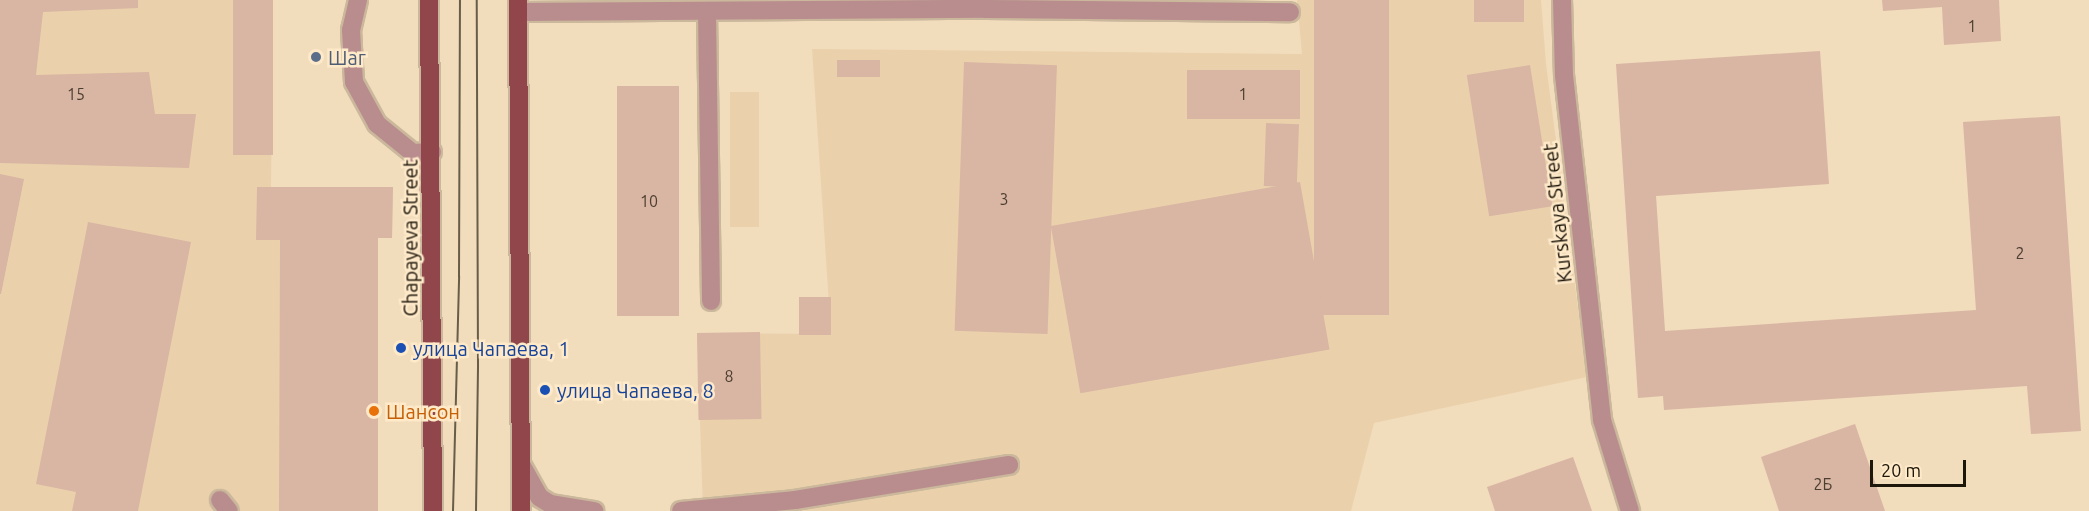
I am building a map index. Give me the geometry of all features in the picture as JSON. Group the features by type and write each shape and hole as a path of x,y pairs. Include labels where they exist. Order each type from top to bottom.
{"main road":[{"name":"Chapayeva Street","path":"429,0 432,152 433,511"},
{"path":"518,6 521,511"}],"street":[{"path":"358,0 351,30 354,82 377,124 413,153 432,152"},
{"name":"Kurskaya Street","path":"1562,0 1564,75 1602,420 1630,511"},
{"path":"518,6 707,12 985,4 1290,12"},
{"path":"707,12 711,302"},
{"path":"521,464 539,497 550,504 594,511"},
{"path":"681,511 795,500 1009,465"}],"shaded area":[{"path":"0,0 273,0 271,187 393,187 392,238 378,238 378,511 0,511"},
{"path":"1297,0 1541,0 1546,64 1587,377 1374,423 1351,511 703,511 697,333 831,334 812,49 1302,54"},
{"path":"730,92 759,92 759,227 730,227"}],"building":[{"path":"0,0 138,0 138,8 43,12 36,75 149,72 155,114 196,114 189,168 0,163"},
{"path":"233,0 273,0 273,155 233,155"},
{"path":"1314,0 1389,0 1389,315 1314,315"},
{"path":"1474,0 1524,0 1524,22 1474,22"},
{"path":"1882,0 1999,0 2001,41 1944,45 1942,7 1883,11"},
{"path":"1820,51 1829,184 1656,196 1665,331 1976,310 1963,122 2060,116 2081,431 2031,434 2027,386 1664,410 1663,396 1638,398 1616,64"},
{"path":"837,60 880,60 880,77 837,77"},
{"path":"964,62 1057,65 1048,334 955,331"},
{"path":"1530,65 1552,206 1489,216 1467,75"},
{"path":"1187,70 1300,70 1300,119 1187,119"},
{"path":"617,86 679,86 679,316 617,316"},
{"path":"1266,123 1299,124 1297,187 1264,186"},
{"path":"0,174 24,179 1,294 0,294"},
{"path":"1300,182 1330,349 1080,393 1051,226"},
{"path":"257,187 393,187 392,238 378,238 378,511 279,511 280,240 256,240"},
{"path":"88,222 191,242 138,511 72,511 76,492 36,484"},
{"path":"799,297 831,297 831,335 799,335"},
{"path":"760,332 762,419 699,420 697,333"},
{"path":"1855,424 1885,511 1779,511 1761,457"},
{"path":"1573,457 1592,511 1495,511 1487,487"}],"tram line":[{"path":"453,511 459,277 460,0"},
{"path":"476,511 477,0"}],"place":[{"name":"Шаг","path":"316,57"},
{"name":"улица Чапаева, 1","path":"401,348"},
{"name":"улица Чапаева, 8","path":"545,390"},
{"name":"Шансон","path":"374,411"}]}
